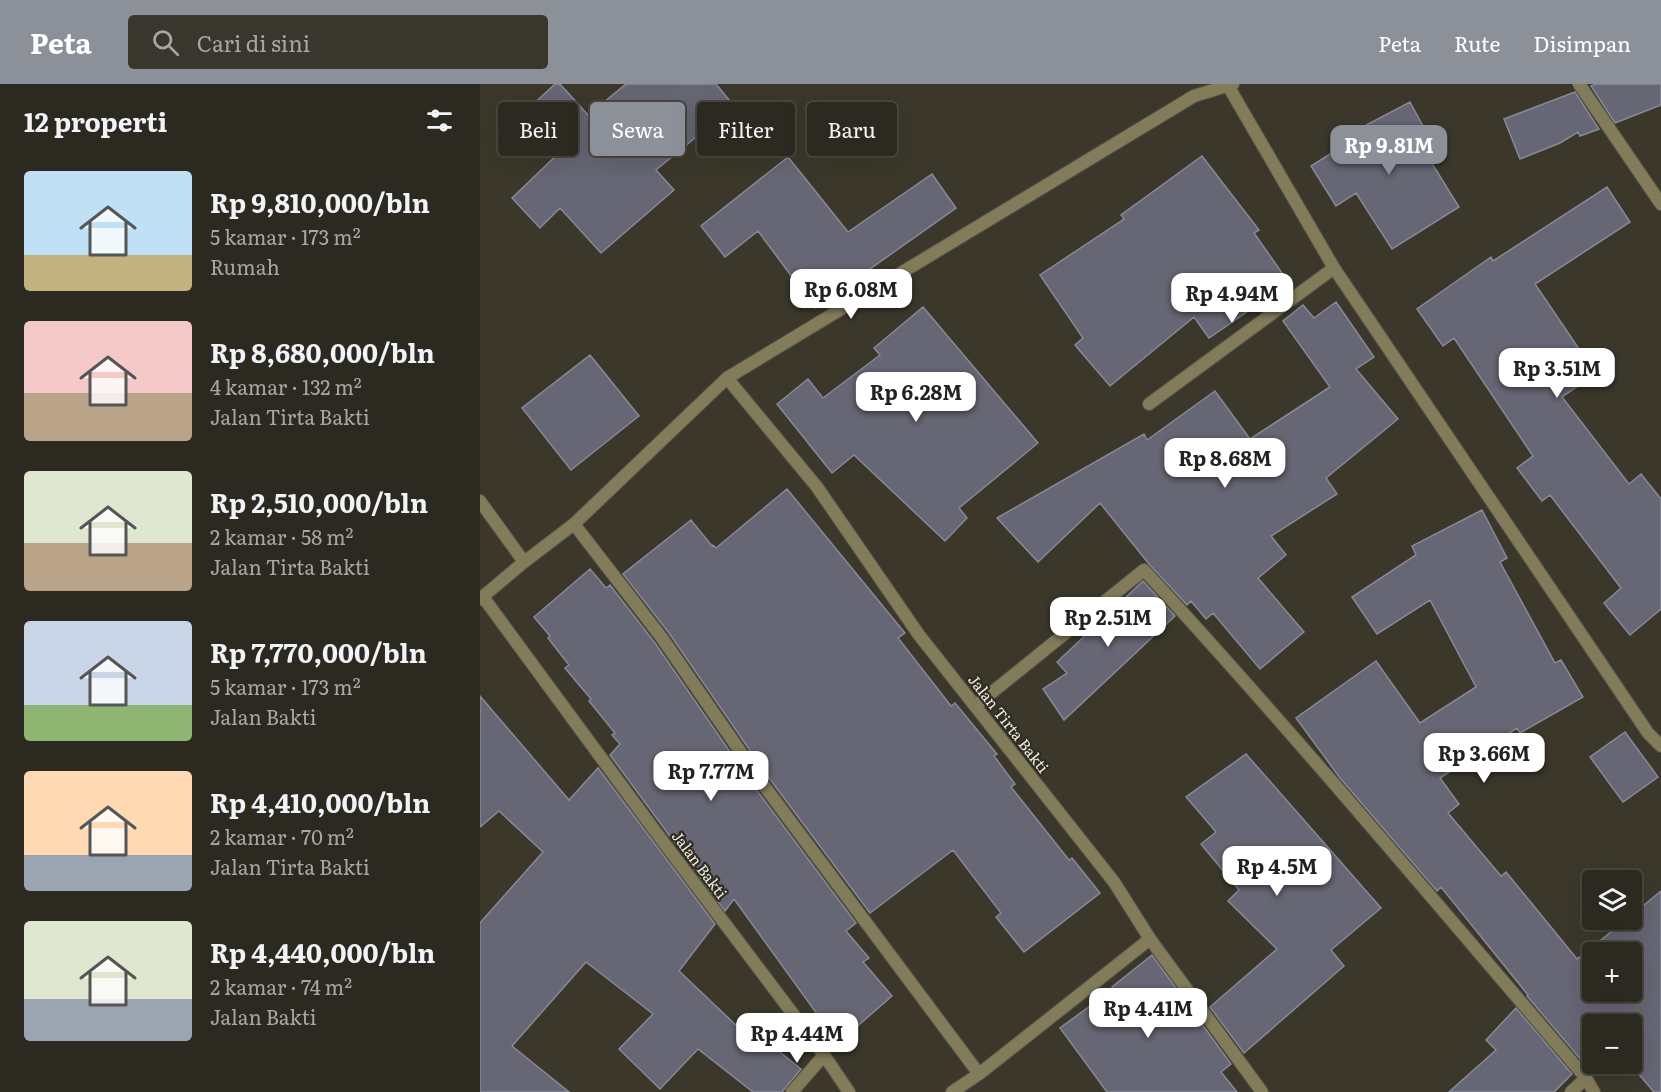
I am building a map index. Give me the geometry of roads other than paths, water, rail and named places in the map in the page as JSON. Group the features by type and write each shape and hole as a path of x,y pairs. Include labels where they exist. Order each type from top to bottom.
{"street":[{"path":"482,598 574,524 727,378 1194,96 1230,84 1334,268 1648,733 1661,746"},
{"path":"1579,84 1661,204"},
{"path":"1149,404 1334,268"},
{"name":"Jalan Tirta Bakti","path":"727,378 817,487 919,635 1114,882 1150,939 1262,1092"},
{"path":"480,501 524,562"},
{"path":"574,524 662,638 762,783 979,1074"},
{"path":"975,706 1144,570 1206,637 1586,1078 1594,1092"},
{"name":"Jalan Bakti","path":"482,598 824,1055 849,1092"},
{"path":"952,1092 979,1074 1150,939"},
{"path":"792,1092 824,1055"},
{"path":"1571,1092 1586,1078"}]}
